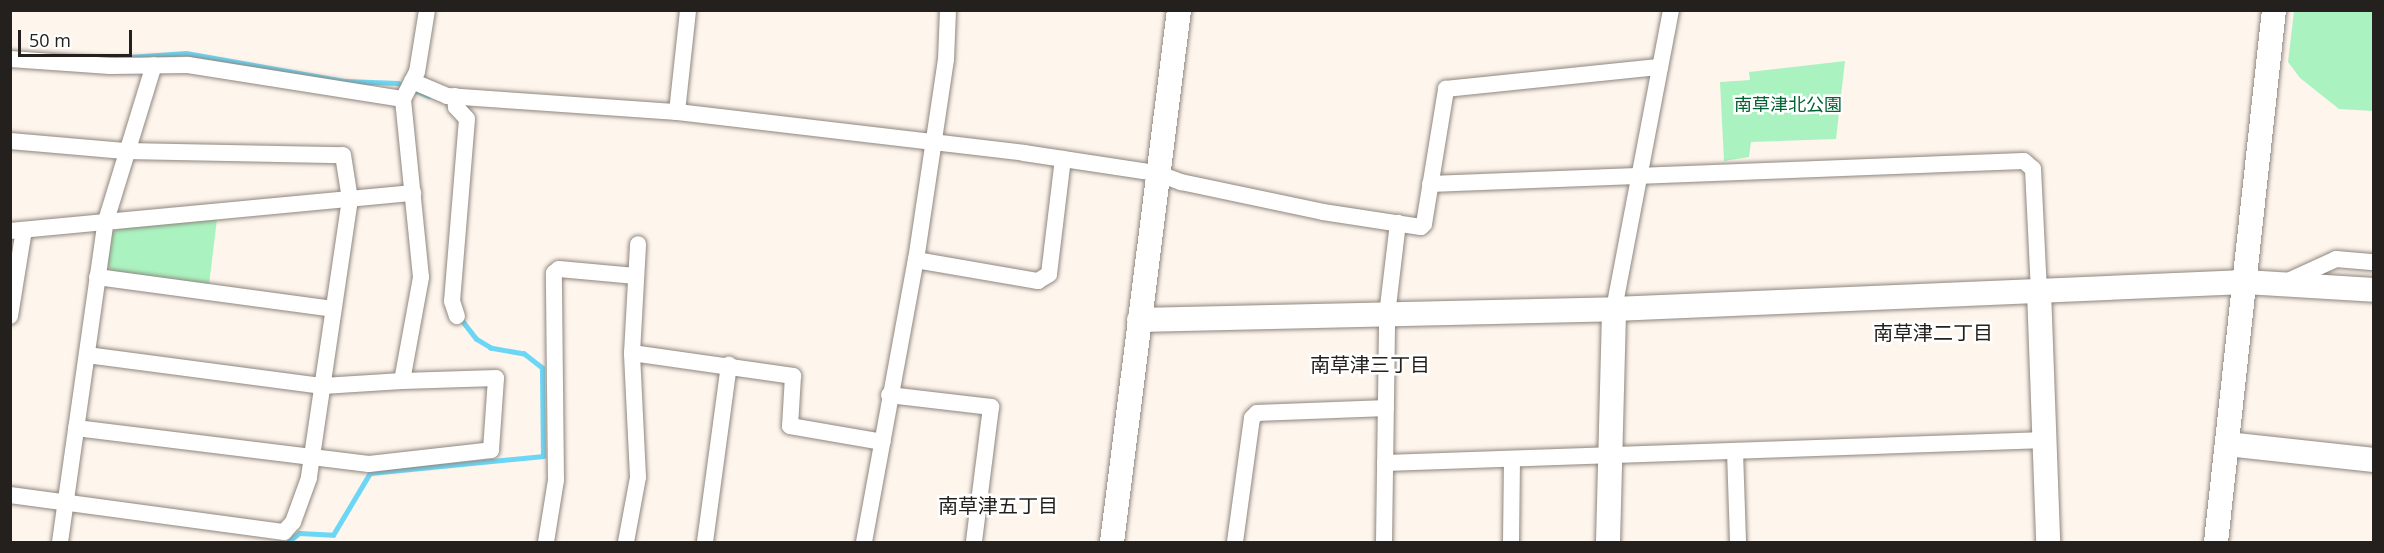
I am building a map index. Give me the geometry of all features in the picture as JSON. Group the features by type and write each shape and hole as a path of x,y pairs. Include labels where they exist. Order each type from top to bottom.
{"street":[{"path":"402,381 421,277 403,99 412,81 427,10"},
{"path":"677,112 688,10"},
{"path":"864,543 883,442 889,395 916,260 950,33 948,10"},
{"path":"1112,543 1179,10"},
{"path":"1608,543 1614,309 1671,10"},
{"path":"2216,543 2274,10"},
{"path":"10,59 110,66 188,65 403,99"},
{"path":"60,543 105,224 125,151 154,65"},
{"path":"412,81 423,89 455,96 677,112 1063,159 1157,173 1180,182 1323,212 1424,224 1446,89 1660,66"},
{"path":"455,96 456,107 467,119 452,301 457,316"},
{"path":"10,141 125,151 343,155 350,199 309,478 293,522 284,532 10,495"},
{"path":"916,260 1038,281 1049,274 1063,159"},
{"path":"1430,184 2024,161 2033,169 2046,440 2048,543"},
{"path":"10,316 17,231 413,193"},
{"path":"1384,543 1387,315 1398,222"},
{"path":"626,543 638,477 632,353 638,244"},
{"path":"2288,281 2336,259 2373,262"},
{"path":"546,543 556,480 554,273 559,269 636,276"},
{"path":"98,277 333,309"},
{"path":"1139,320 1614,309 2245,282 2288,281 2373,290"},
{"path":"632,353 729,365 793,376 790,426 883,442"},
{"path":"76,428 310,459 369,464 490,450 496,378 323,386 87,355"},
{"path":"705,543 729,365"},
{"path":"889,395 991,407 974,543"},
{"path":"1235,543 1252,418 1257,413 1386,408"},
{"path":"1386,463 1512,461 2046,440"},
{"path":"2227,444 2373,460"},
{"path":"1735,451 1738,543"},
{"path":"1511,543 1512,461"}],"green space":[{"path":"2294,11 2373,11 2373,111 2339,109 2300,78 2288,62"},
{"name":"南草津北公園","path":"1845,61 1836,139 1751,142 1749,157 1724,161 1720,82 1750,80 1749,72"},
{"path":"217,219 209,285 112,271 106,263 111,233 124,227"}],"waterway":[{"path":"115,58 186,53 344,81 398,83 428,96"},
{"path":"288,542 299,533 333,535 370,473 543,456 542,368 524,354 491,348 476,339 459,317"}],"district":[{"name":"南草津二丁目","path":"1933,332"},
{"name":"南草津三丁目","path":"1370,364"},
{"name":"南草津五丁目","path":"998,505"}]}
